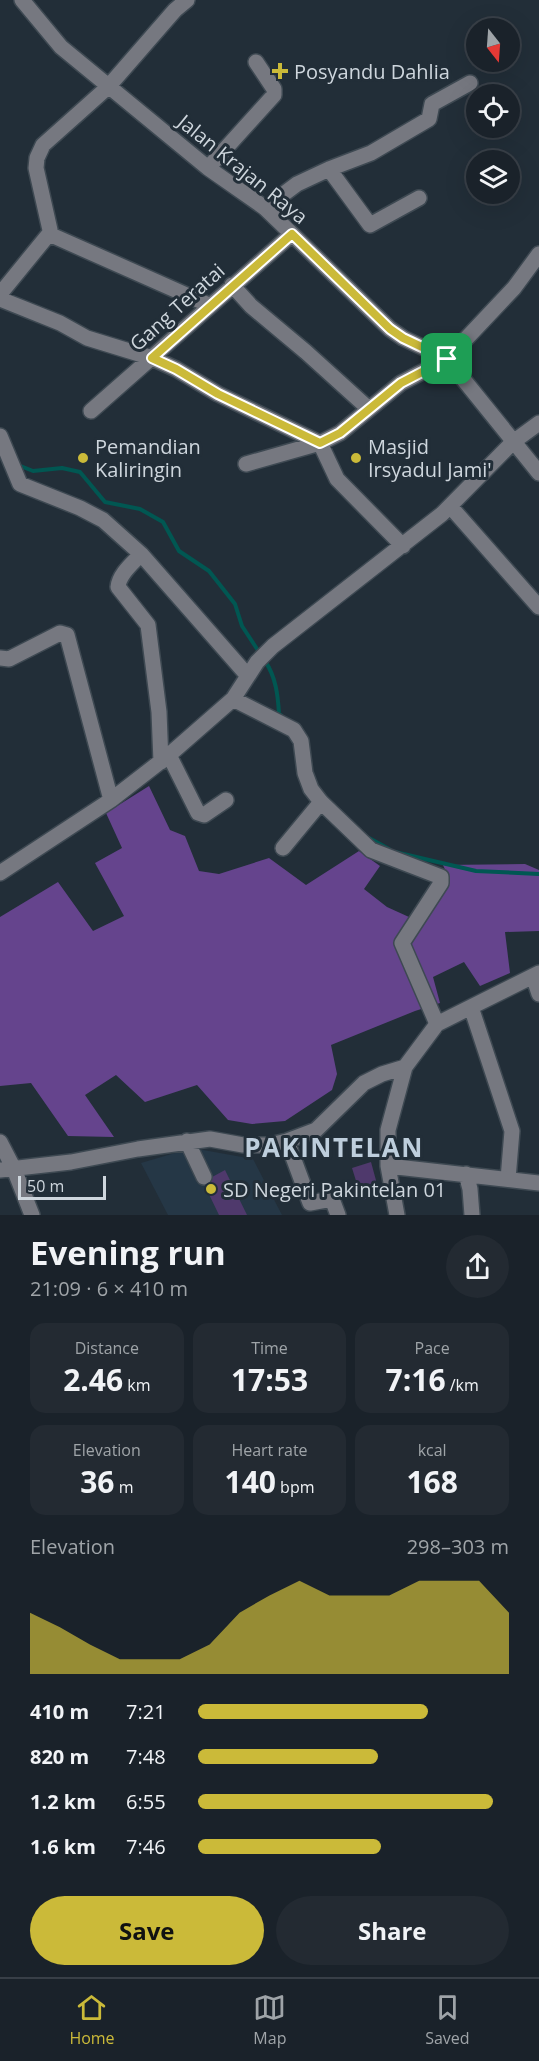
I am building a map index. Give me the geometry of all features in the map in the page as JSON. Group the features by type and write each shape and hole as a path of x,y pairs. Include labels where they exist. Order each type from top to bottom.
{"street":[{"name":"Jalan Krajan Raya","path":"22,0 61,47 208,168 265,208 390,329 403,338 447,359"},
{"path":"0,294 49,234 36,168 43,145 108,87 175,10 187,0"},
{"path":"208,168 274,95 274,90 256,62"},
{"path":"265,208 297,184 371,153 415,129 429,119 432,104 470,83"},
{"path":"329,169 370,225 419,198"},
{"path":"49,234 209,305"},
{"name":"Gang Teratai","path":"90,411 292,234"},
{"path":"246,464 320,443 340,433 401,383 447,359 514,288 539,254"},
{"path":"232,285 251,306 369,409"},
{"path":"0,299 60,323 87,338 152,358 176,369 218,394 320,443 337,479 403,546"},
{"path":"447,359 539,473"},
{"path":"0,873 111,800 165,759 233,699 257,662 273,646 403,546 450,506 513,442 539,423"},
{"path":"0,436 20,484 80,508 103,520 141,554 248,676"},
{"path":"450,506 539,607"},
{"path":"141,554 118,582 118,586 147,625 165,759 198,813 204,814 225,800"},
{"path":"0,658 9,659 60,633 67,635 111,800"},
{"path":"233,699 298,734 309,783 321,802 375,852 441,877 441,884 402,943 437,1024"},
{"path":"283,848 321,802"},
{"path":"397,1215 388,1166 388,1130 405,1067 437,1024 536,975 539,994"},
{"path":"471,1007 512,1131 508,1179"},
{"path":"7,1169 71,1162 187,1141 210,1139 243,1145 261,1145 287,1141 316,1130 364,1083 382,1074 405,1067"},
{"path":"187,1141 204,1177"},
{"path":"287,1141 310,1203 332,1199 338,1215"},
{"path":"0,1142 7,1169 32,1215"},
{"path":"388,1166 539,1184"},
{"path":"466,1174 472,1215"}],"shaded area":[{"path":"149,786 170,830 185,836 199,871 219,874 269,858 306,885 359,851 380,866 364,889 387,907 420,922 450,881 443,865 525,864 539,870 539,931 505,932 510,973 480,986 464,962 433,977 440,1003 331,1045 337,1074 332,1090 285,1121 252,1124 228,1120 197,1085 145,1102 116,1075 85,1095 114,1137 68,1136 31,1083 0,1086 0,917 58,882 93,931 124,916 95,863 122,848 106,813"},
{"name":"SD Negeri Pakintelan 01","path":"192,1148 253,1159 282,1215 168,1215 141,1163"},
{"path":"371,1162 380,1195 362,1200 352,1168"},
{"path":"225,1170 247,1215 219,1215 203,1182"}],"waterway":[{"path":"18,465 33,471 62,468 80,472 105,502 140,509 163,522 179,551 209,571 235,604 242,626 259,652"},
{"path":"265,661 274,680 281,715"},
{"path":"369,838 389,849"},
{"path":"395,852 476,871 539,874"}],"place":[{"name":"Posyandu Dahlia","path":"280,71"},
{"name":"Pemandian Kaliringin","path":"83,458"},
{"name":"Masjid Irsyadul Jami'","path":"356,458"},
{"name":"SD Negeri Pakintelan 01","path":"211,1189"}],"district":[{"name":"PAKINTELAN","path":"334,1147"}],"route":[{"path":"292,234 390,329 403,338 447,359 401,383 340,433 320,443 218,394 176,369 152,358 178,332 292,234"}]}
